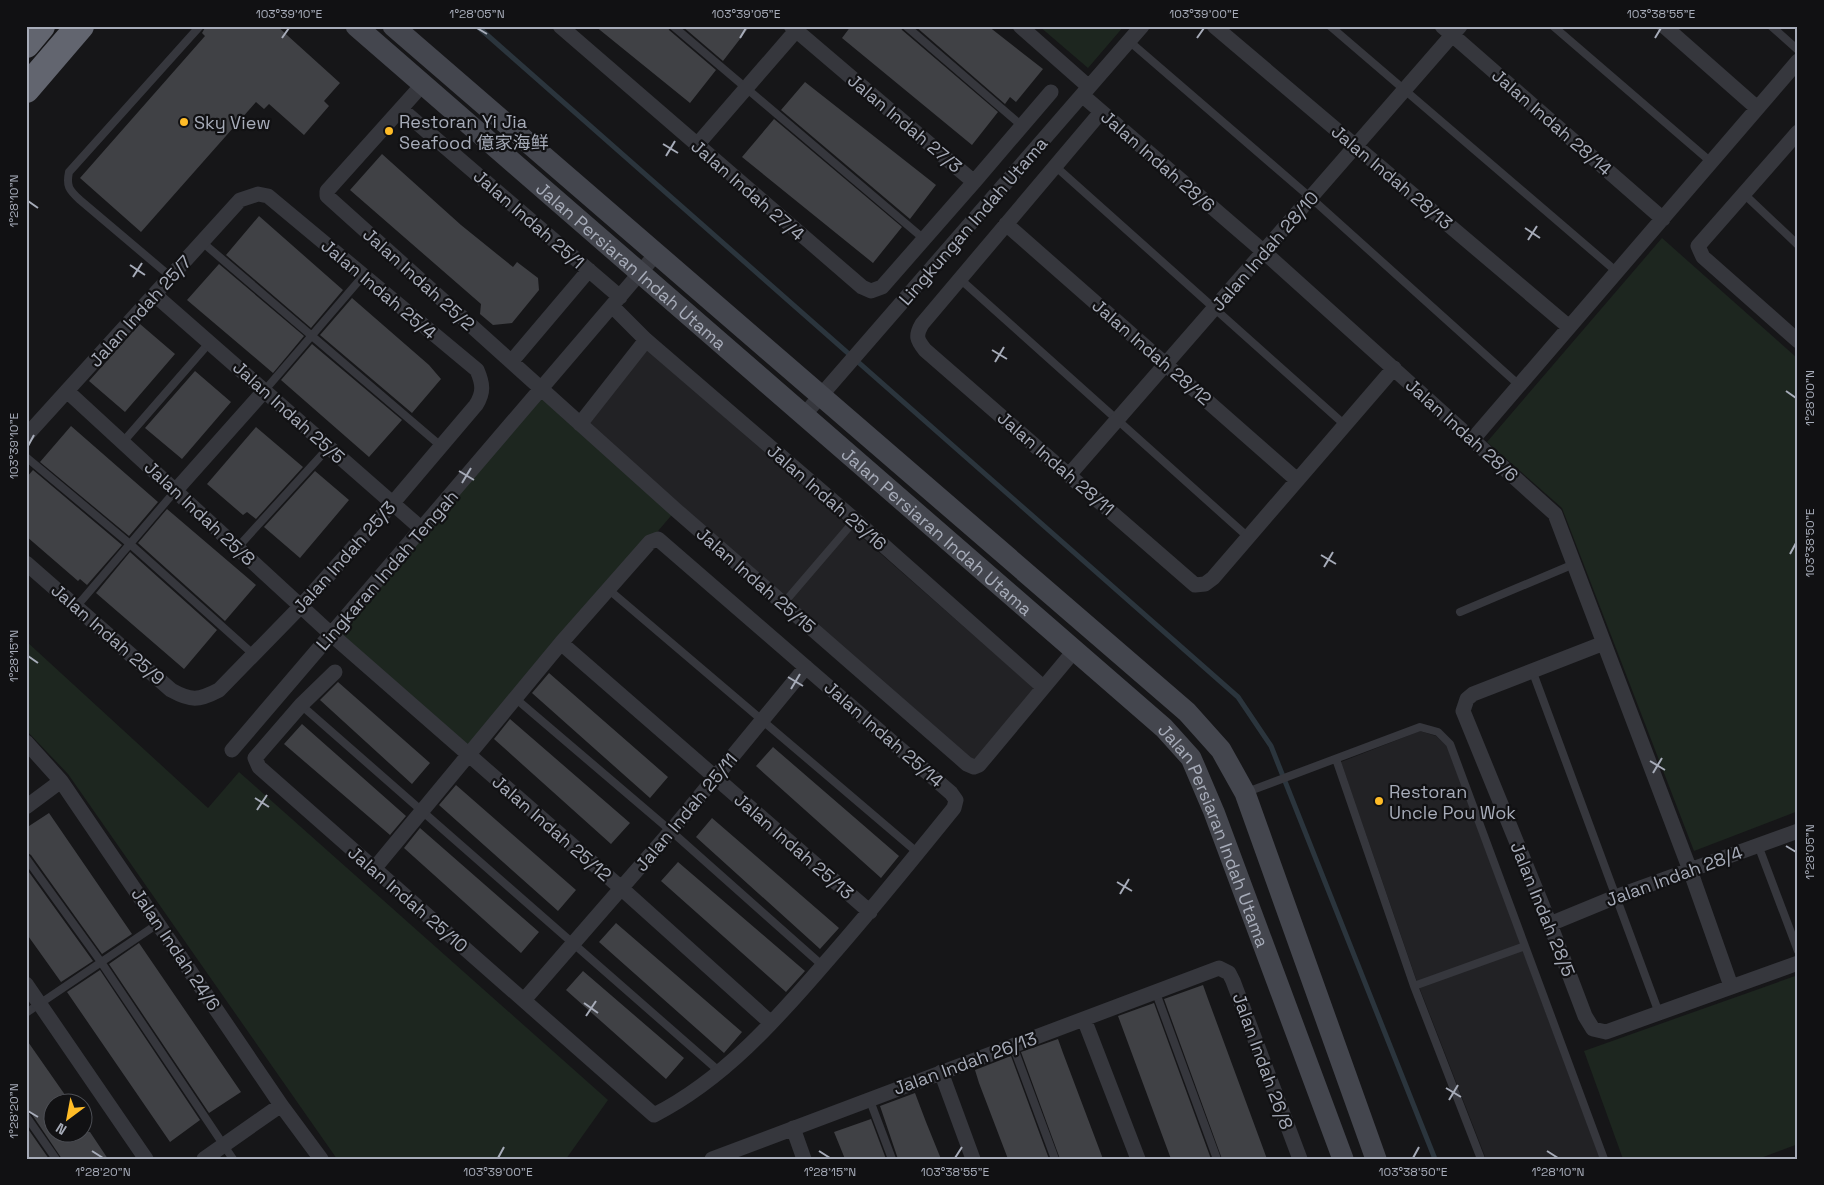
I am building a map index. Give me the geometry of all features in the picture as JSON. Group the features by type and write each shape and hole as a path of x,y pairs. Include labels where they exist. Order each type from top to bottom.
{"highway":[{"path":"26,44 41,26"},
{"path":"26,89 80,26"}],"main road":[{"name":"Jalan Persiaran Indah Utama","path":"356,26 639,274 804,414 1164,728 1191,758 1214,812 1343,1159"},
{"name":"Jalan Persiaran Indah Utama","path":"394,26 1188,712 1221,750 1245,793 1376,1159"}],"street":[{"name":"Jalan Indah 27/4","path":"560,26 696,146 862,287 870,291 882,287 924,239"},
{"name":"Jalan Indah 28/6","path":"1020,26 1086,91 1101,112 1264,252 1555,514 1690,870 1731,986"},
{"name":"Lingkungan Indah Utama","path":"804,414 1142,26"},
{"name":"Jalan Indah 28/13","path":"1214,26 1569,327"},
{"path":"1664,26 1757,108"},
{"path":"696,146 796,28"},
{"name":"Jalan Indah 27/3","path":"796,28 974,182 1051,92"},
{"name":"Jalan Indah 28/10","path":"1070,475 1404,91 1452,29"},
{"name":"Jalan Indah 28/14","path":"1452,29 1662,219"},
{"path":"1473,440 1798,61"},
{"path":"401,109 422,84"},
{"name":"Jalan Indah 25/2","path":"401,109 327,191 327,196 542,389"},
{"name":"Jalan Indah 25/1","path":"401,109 590,270 616,302"},
{"path":"960,279 1101,112"},
{"path":"1796,138 1698,246 1699,252 1798,341"},
{"path":"924,239 974,182"},
{"name":"Jalan Indah 25/7","path":"26,436 68,392 240,200 258,194"},
{"name":"Jalan Indah 25/4","path":"258,194 268,196 477,370 482,384 482,396"},
{"name":"Jalan Indah 28/12","path":"1006,224 1297,480"},
{"name":"Lingkaran Indah Tengah","path":"232,750 657,253"},
{"path":"512,361 590,270"},
{"name":"Jalan Indah 28/11","path":"960,279 922,324 917,333 917,340 925,350 1195,585 1205,584 1213,578 1248,537"},
{"name":"Jalan Indah 25/5","path":"155,294 422,530"},
{"name":"Jalan Indah 25/16","path":"616,302 646,340 856,520 1043,687"},
{"path":"580,424 646,340"},
{"path":"1248,537 1394,368"},
{"name":"Jalan Indah 25/15","path":"542,389 783,604 967,764 974,767 979,765 1043,687"},
{"path":"176,490 265,390"},
{"name":"Jalan Indah 25/8","path":"68,392 332,635"},
{"name":"Jalan Indah 25/3","path":"193,699 203,698 219,690 252,654 301,606 442,447 482,396"},
{"name":"Jalan Indah 25/14","path":"608,589 650,542 658,539 951,793 956,800 954,808 870,912 770,1023 720,1072 679,1102 654,1115"},
{"name":"Jalan Indah 25/9","path":"26,563 171,690 193,699"},
{"path":"374,869 467,754 608,589"},
{"name":"Jalan Indah 25/12","path":"332,635 621,888 770,1023"},
{"name":"Jalan Indah 25/13","path":"561,642 870,912"},
{"path":"1532,670 1604,643"},
{"path":"1043,687 1074,651"},
{"name":"Jalan Indah 25/11","path":"524,1000 716,778 806,667"},
{"name":"Jalan Indah 28/5","path":"1532,670 1473,694 1464,704 1466,719 1550,924 1585,1016 1594,1029 1606,1032 1659,1012"},
{"name":"Jalan Indah 25/10","path":"336,672 301,706 256,758 259,767 654,1115"},
{"name":"Jalan Indah 24/6","path":"26,742 62,781 281,1106 320,1159"},
{"path":"26,808 62,781"},
{"name":"Jalan Indah 28/4","path":"1550,924 1618,896 1798,831"},
{"path":"1659,1012 1798,963"},
{"name":"Jalan Indah 26/13","path":"712,1159 1219,968"},
{"name":"Jalan Indah 26/8","path":"1219,968 1229,973 1233,981 1300,1159"},
{"path":"26,984 146,1159"},
{"path":"1084,1019 1138,1159"},
{"path":"941,1072 973,1159"},
{"path":"204,1159 281,1106"},
{"path":"793,1128 804,1159"}],"lane":[{"path":"171,277 80,200 69,190 66,183 69,172 200,26"},
{"path":"673,26 924,239"},
{"path":"906,26 1022,126"},
{"path":"1330,26 1617,272"},
{"path":"1553,26 1711,162"},
{"path":"1771,26 1798,50"},
{"path":"1128,41 1311,198 1519,385"},
{"path":"1055,166 1345,425"},
{"path":"1744,194 1798,245"},
{"path":"202,242 442,447"},
{"path":"265,390 363,276"},
{"path":"960,279 1248,537"},
{"path":"123,442 210,342"},
{"path":"238,547 329,447"},
{"path":"26,457 130,544 252,654"},
{"path":"77,606 176,490"},
{"path":"783,604 856,520"},
{"path":"1460,612 1574,564"},
{"path":"608,589 918,853"},
{"path":"1532,670 1618,896 1659,1012"},
{"path":"515,698 671,831 823,966"},
{"path":"301,706 720,1072"},
{"path":"1245,793 1420,727 1438,732 1450,744 1604,1159"},
{"path":"1336,759 1414,986 1481,1159"},
{"path":"1758,845 1798,951"},
{"path":"26,858 101,962 233,1159"},
{"path":"26,1013 159,923"},
{"path":"1414,986 1525,946"},
{"path":"1156,992 1217,1159"},
{"path":"1013,1046 1055,1159"},
{"path":"870,1098 892,1159"},
{"path":"26,1116 56,1159"}],"shaded area":[{"path":"1039,26 1124,26 1088,68"},
{"path":"1662,238 1796,357 1798,363 1798,811 1694,851 1562,508 1487,442"},
{"path":"647,349 1034,688 973,762 589,424"},
{"path":"542,389 676,510 467,754 332,635"},
{"path":"26,641 208,808 239,772 608,1100 566,1159 337,1159 68,774 26,730"},
{"path":"1420,731 1436,736 1447,746 1600,1159 1486,1159 1416,979 1341,762"},
{"path":"1798,975 1798,1144 1758,1159 1623,1159 1584,1051"}],"building":[{"name":"Sky View","path":"206,26 277,26 340,83 324,101 329,106 304,135 269,104 264,109 256,102 141,232 80,178 205,36 202,33"},
{"path":"595,26 668,26 669,30 716,70 690,103"},
{"path":"682,26 750,26 723,61"},
{"path":"851,26 900,26 902,30 998,112 972,145 842,38"},
{"path":"915,26 988,26 1043,69 1016,102 1010,97 1005,104"},
{"path":"805,82 936,185 910,219 781,110"},
{"path":"774,119 902,227 873,263 742,157"},
{"path":"382,154 461,225 513,267 517,262 538,278 539,290 512,323 493,325 480,314 481,304 350,190"},
{"path":"259,216 343,290 311,328 226,255"},
{"path":"219,264 304,336 273,373 187,300"},
{"path":"352,298 429,365 441,379 412,413 320,335"},
{"path":"140,324 175,354 125,412 89,381"},
{"path":"312,344 402,420 369,457 281,380"},
{"path":"195,371 231,402 182,459 145,428"},
{"path":"71,426 158,502 129,536 40,462"},
{"path":"256,427 303,467 256,519 247,512 243,515 207,484"},
{"path":"33,470 122,545 87,585 80,579 78,581 26,536 26,478"},
{"path":"315,471 349,500 300,558 264,527"},
{"path":"167,509 256,585 225,621 138,543"},
{"path":"130,552 217,630 184,669 96,593"},
{"path":"549,673 668,777 650,798 532,693"},
{"path":"338,682 430,763 412,784 320,700"},
{"path":"510,719 630,823 611,844 494,739"},
{"path":"302,724 406,816 390,835 284,744"},
{"path":"773,747 899,856 881,878 756,766"},
{"path":"456,785 576,890 558,911 439,805"},
{"path":"49,813 132,934 102,954 31,855 26,852 26,828"},
{"path":"712,818 839,928 820,949 696,837"},
{"path":"420,828 539,932 521,953 404,848"},
{"path":"678,862 805,971 786,992 661,881"},
{"path":"26,868 93,961 61,982 26,933"},
{"path":"616,923 742,1032 724,1053 599,942"},
{"path":"139,943 241,1092 209,1113 109,964"},
{"path":"100,970 200,1120 170,1142 67,992"},
{"path":"583,971 684,1058 666,1079 566,990"},
{"path":"1203,985 1267,1159 1222,1159 1164,999"},
{"path":"1154,1003 1211,1159 1171,1159 1118,1016"},
{"path":"26,1039 63,1092 42,1092 42,1129 31,1113 26,1110"},
{"path":"1058,1039 1103,1159 1060,1159 1021,1052"},
{"path":"1011,1056 1049,1159 1008,1159 979,1083 975,1070"},
{"path":"915,1093 941,1159 898,1159 880,1106"},
{"path":"871,1119 886,1159 845,1159 834,1132"},
{"path":"26,1126 49,1159 26,1159"},
{"path":"92,1135 108,1159 62,1159 51,1142 92,1142"}],"waterway":[{"path":"477,26 1238,697 1271,746 1435,1159"}],"place":[{"name":"Sky View","path":"184,122"},
{"name":"Restoran Yi Jia Seafood 億家海鲜","path":"389,131"},
{"name":"Restoran Uncle Pou Wok","path":"1379,801"}]}
